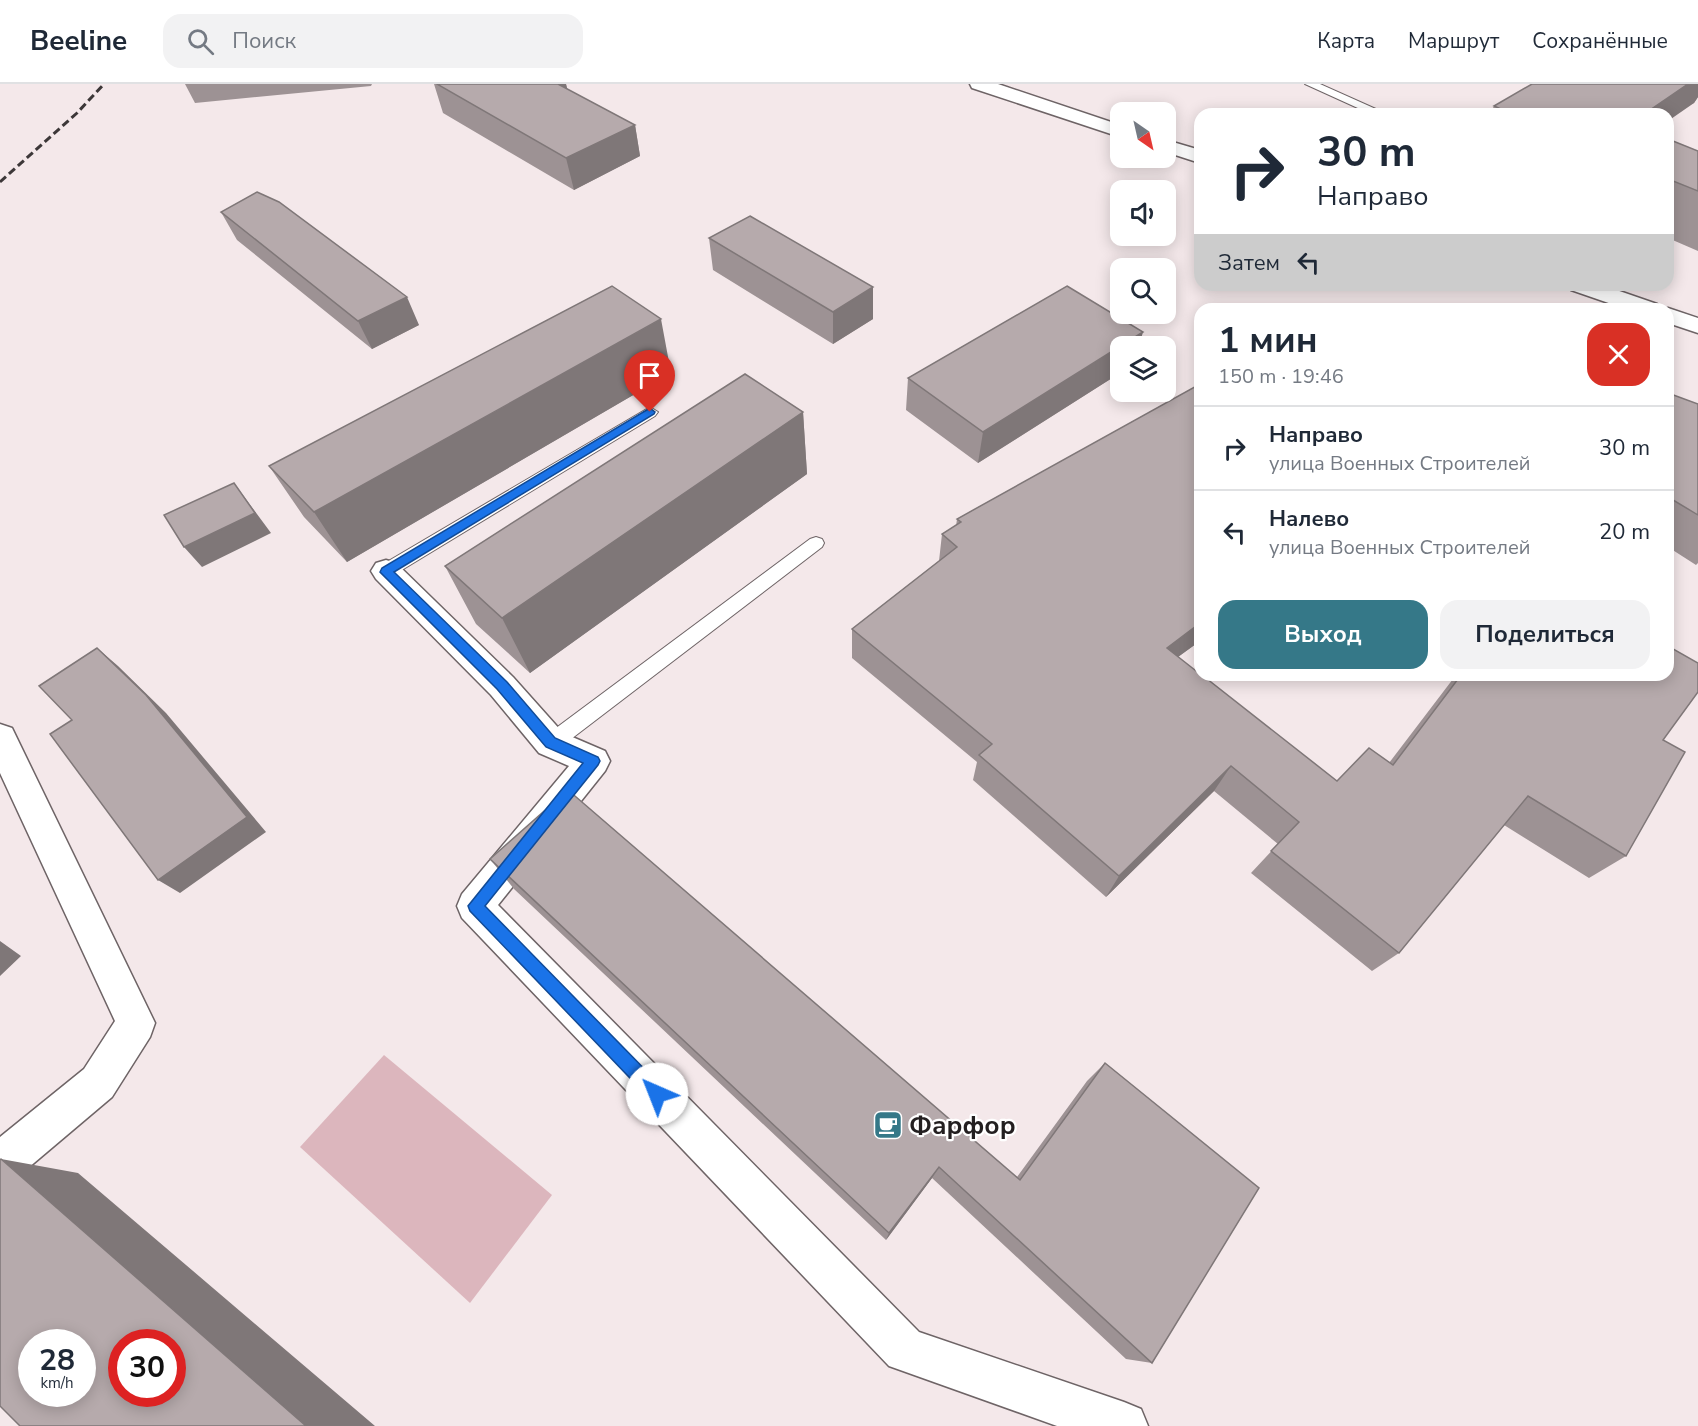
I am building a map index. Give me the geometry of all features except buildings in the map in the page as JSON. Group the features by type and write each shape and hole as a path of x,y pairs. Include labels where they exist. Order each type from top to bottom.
{"street":[{"path":"979,84 1110,128"},
{"path":"1176,150 1194,156"},
{"path":"1596,291 1632,303"},
{"path":"1674,317 1698,326"},
{"path":"386,572 502,686 550,742 593,761 475,906 905,1350 1124,1426"},
{"path":"0,738 136,1023 98,1083 0,1164"}],"lane":[{"path":"1311,84 1368,108"},
{"path":"386,572 650,412"},
{"path":"550,742 816,543"}],"shaded area":[{"path":"384,1055 552,1195 470,1303 300,1147"}],"railway":[{"path":"0,182 77,113 104,84"}],"place":[{"name":"Фарфор","path":"888,1125"}],"route":[{"path":"650,412 386,572 502,686 550,742 593,761 475,906 657,1094"}]}
